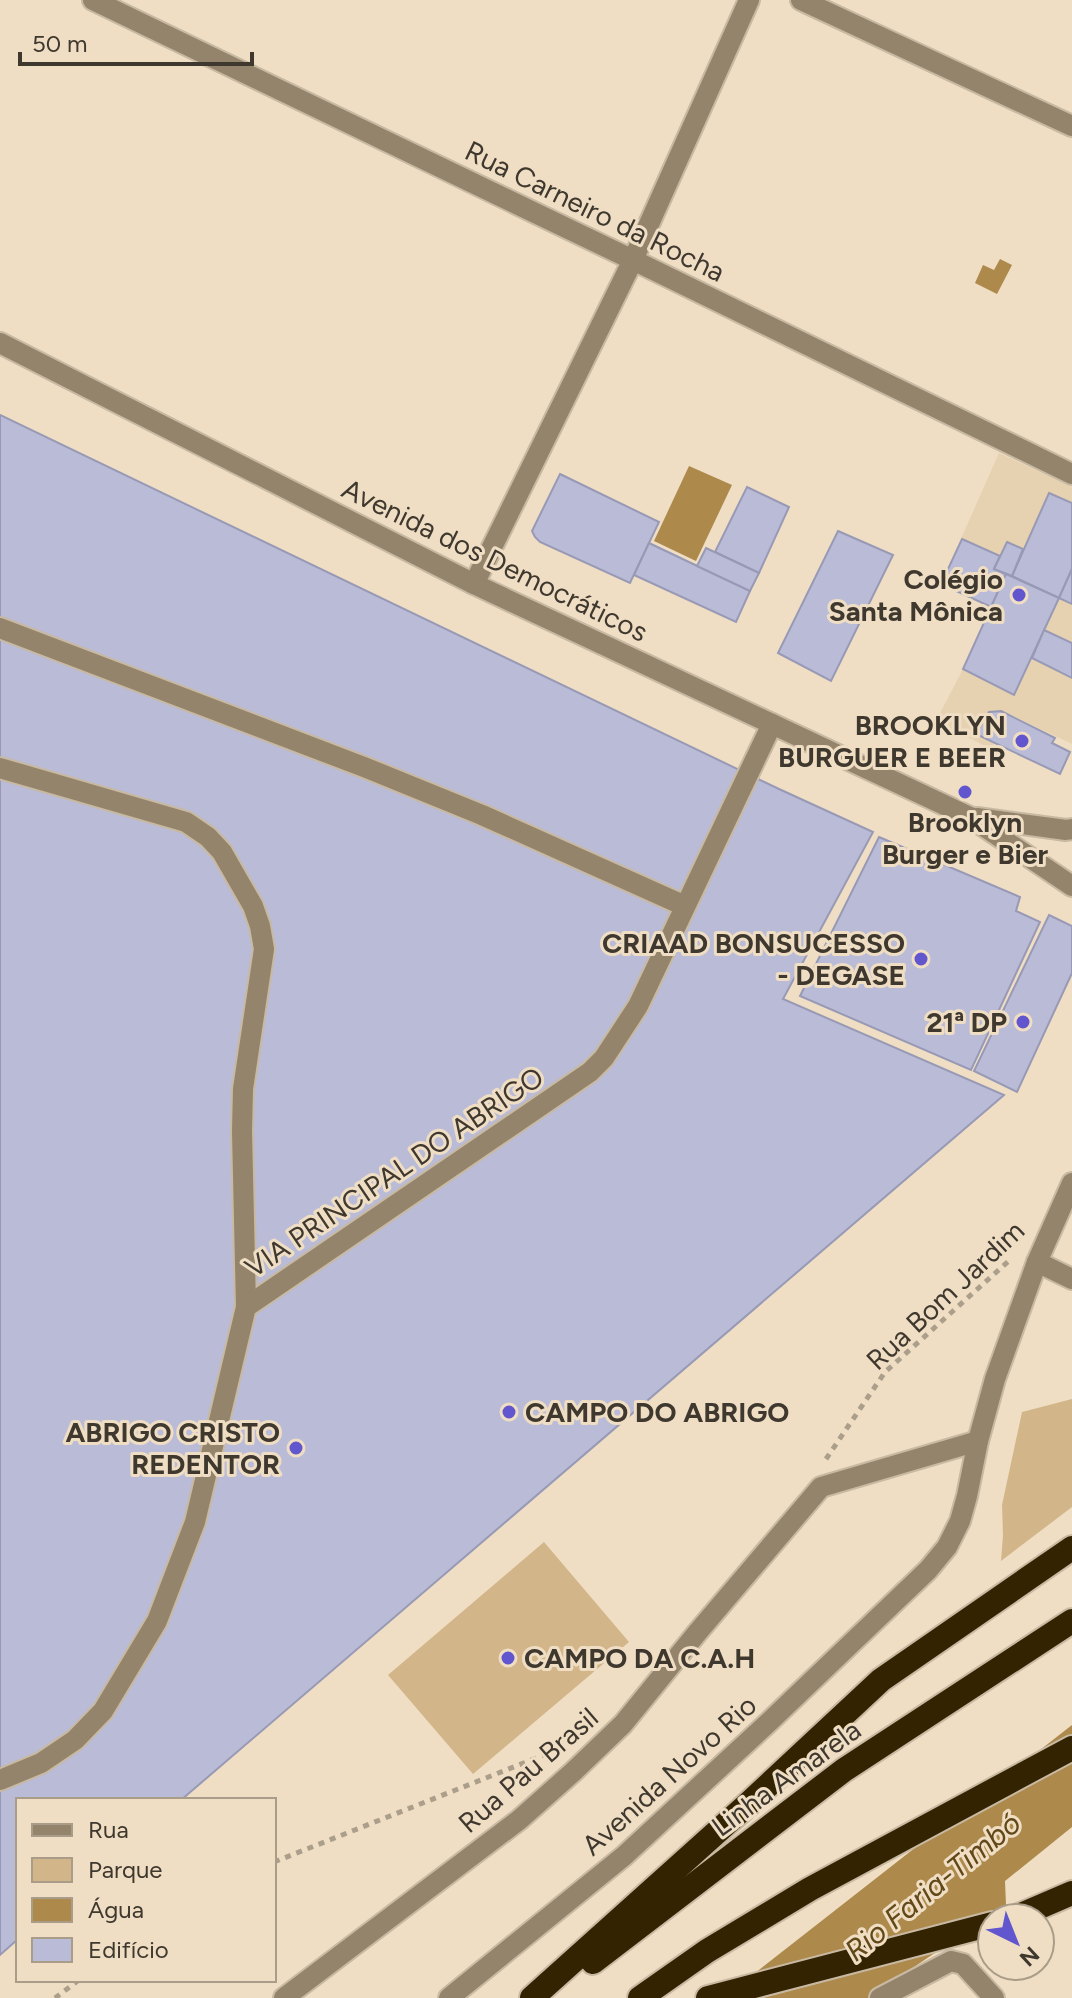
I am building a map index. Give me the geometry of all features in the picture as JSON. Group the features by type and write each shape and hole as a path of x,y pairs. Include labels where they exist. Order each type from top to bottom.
{"highway":[{"path":"532,1998 881,1680 1072,1548"},
{"name":"Linha Amarela","path":"547,1998 844,1770 1072,1621"},
{"path":"640,1998 707,1951 810,1889 1072,1748"},
{"path":"1051,1902 1072,1893"},
{"path":"708,1998 976,1928"}],"street":[{"name":"Rua Carneiro da Rocha","path":"93,0 1072,474"},
{"path":"474,584 633,260 749,0"},
{"path":"801,0 1072,126"},
{"name":"Avenida dos Democráticos","path":"0,343 474,584 970,817 1072,886"},
{"path":"0,628 482,815 685,906"},
{"name":"VIA PRINCIPAL DO ABRIGO","path":"0,1780 41,1763 75,1740 103,1711 157,1621 195,1522 246,1307 590,1072 604,1058 638,1006 772,724"},
{"path":"0,768 186,822 208,837 222,852 253,906 264,949 243,1089 246,1307"},
{"name":"Avenida dos Democráticos","path":"970,817 1072,829"},
{"name":"Avenida Novo Rio","path":"449,1998 624,1856 928,1570 947,1547 960,1521 978,1441 1030,1256 1072,1183"},
{"path":"1030,1256 1072,1279"},
{"path":"821,1487 978,1441"},
{"name":"Rua Pau Brasil","path":"284,1998 519,1820 573,1772 623,1724 821,1487"},
{"path":"880,1998 951,1961 963,1964 994,1998"}],"path":[{"name":"Rua Bom Jardim","path":"821,1487 824,1462 885,1372 1030,1256"},
{"path":"276,1861 565,1747"},
{"path":"55,1998 76,1982"}],"shaded area":[{"name":"Colégio Santa Mônica","path":"999,453 1072,487 1072,744 1009,714 991,749 936,721 991,607 941,584"}],"green space":[{"path":"1072,1399 1072,1507 1001,1561 1002,1505 1022,1412"},
{"name":"CAMPO DA C.A.H","path":"544,1542 629,1642 473,1774 388,1675"}],"water":[{"path":"1000,259 1012,265 997,294 975,283 983,265 994,270"},
{"path":"689,466 732,485 696,561 654,541"},
{"name":"Rio Faria-Timbó","path":"1072,1725 1072,1827 1005,1881 1006,1902 976,1902 976,1925 868,1998 723,1998"}],"building":[{"name":"ABRIGO CRISTO REDENTOR","path":"0,415 873,832 783,999 1004,1095 183,1798 16,1798 16,1941 0,1955"},
{"path":"560,474 659,522 630,583 535,537 532,531"},
{"path":"747,487 789,507 759,573 715,552"},
{"path":"1049,493 1072,503 1072,569 1059,598 1012,576"},
{"name":"Colégio Santa Mônica","path":"838,531 893,555 831,681 778,653"},
{"path":"962,539 1000,556 994,569 1006,574 991,607 941,584"},
{"path":"1007,542 1023,549 1012,576 994,569"},
{"path":"649,543 750,591 736,622 634,575"},
{"path":"706,548 759,573 750,591 697,566"},
{"path":"1072,569 1072,604 1059,598"},
{"path":"1006,574 1059,598 1014,695 963,669"},
{"path":"1044,630 1072,643 1072,678 1032,658"},
{"name":"BROOKLYN BURGUER E BEER","path":"1001,711 1055,738 1052,743 1070,752 1060,774 976,734 989,712"},
{"name":"CRIAAD BONSUCESSO - DEGASE","path":"879,837 1020,897 1016,911 1040,922 971,1070 800,996"},
{"name":"21ª DP","path":"1049,915 1072,926 1072,973 1017,1092 974,1071"}],"place":[{"name":"Colégio Santa Mônica","path":"1019,595"},
{"name":"BROOKLYN BURGUER E BEER","path":"1022,741"},
{"name":"Brooklyn Burger e Bier","path":"965,792"},
{"name":"CRIAAD BONSUCESSO - DEGASE","path":"921,959"},
{"name":"21ª DP","path":"1023,1022"},
{"name":"CAMPO DO ABRIGO","path":"509,1412"},
{"name":"ABRIGO CRISTO REDENTOR","path":"296,1448"},
{"name":"CAMPO DA C.A.H","path":"508,1658"}]}
